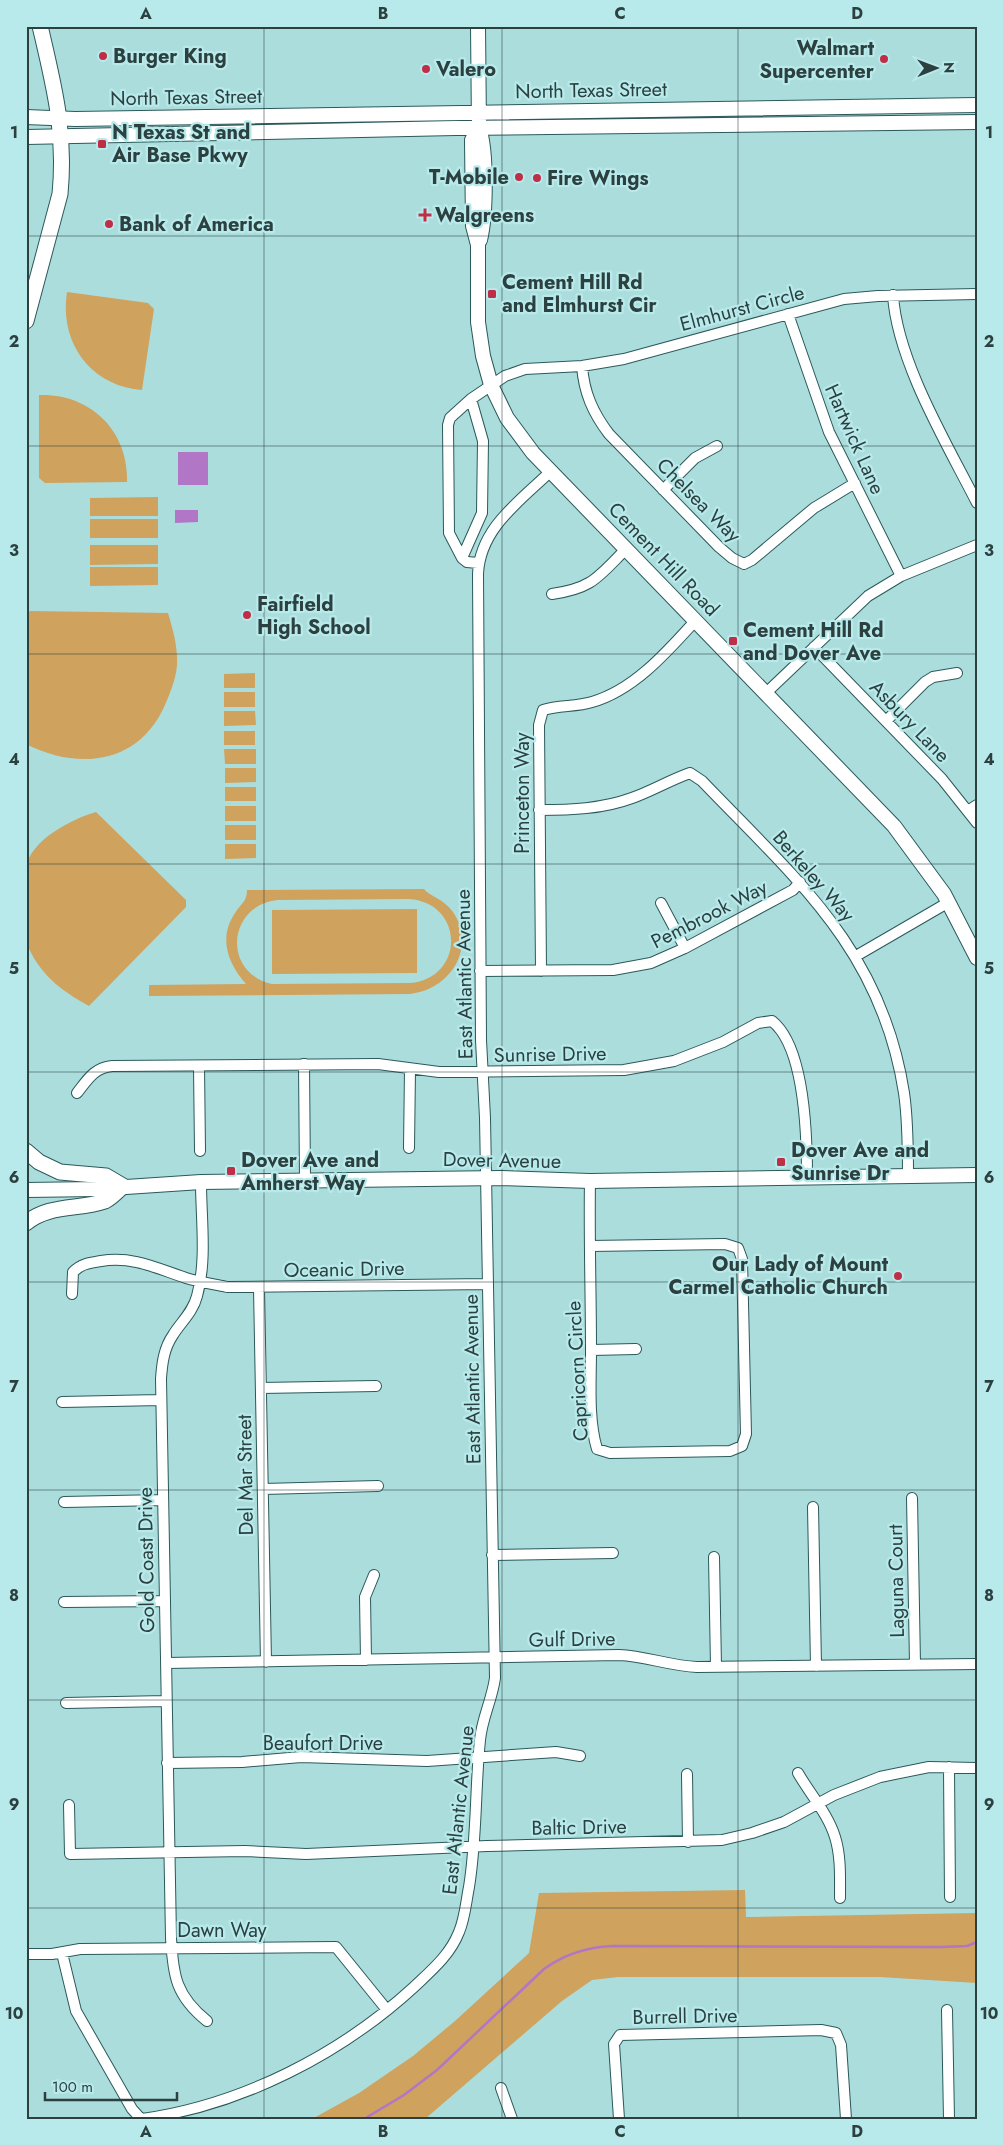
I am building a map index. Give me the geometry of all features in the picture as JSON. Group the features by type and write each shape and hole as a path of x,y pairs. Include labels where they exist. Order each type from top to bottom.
{"main road":[{"path":"26,321 60,194 60,118 40,26"},
{"name":"Cement Hill Road","path":"478,26 479,128 472,140 473,226 478,245 479,331 483,356 491,385 507,418 519,436 551,471 894,826 929,871 948,902 977,958"},
{"name":"North Texas Street","path":"28,117 977,105"},
{"name":"North Texas Street","path":"28,137 479,128 977,122"},
{"path":"26,1151 39,1162 60,1172 106,1176 123,1186 106,1200 53,1210 40,1214 26,1223"},
{"name":"Dover Avenue","path":"26,1190 201,1182 305,1180 486,1178 590,1181 977,1175"}],"street":[{"name":"Elmhurst Circle","path":"462,558 448,533 448,425 450,418 462,406 506,375 525,369 582,366 624,358 844,299 977,294"},
{"path":"893,296 897,325 918,387 977,503"},
{"name":"Hartwick Lane","path":"788,314 820,409 901,576"},
{"name":"Chelsea Way","path":"582,366 586,394 599,421 609,434 719,547 732,558 744,564 752,560 827,498 855,483"},
{"path":"471,399 483,441 482,513 462,558 467,562 478,563"},
{"path":"663,490 695,458 717,446"},
{"name":"East Atlantic Avenue","path":"62,1952 76,2011 132,2109 142,2119 200,2105 269,2081 335,2047 387,2010 442,1961 453,1945 464,1914 474,1846 478,1758 482,1724 493,1692 494,1658 486,1178 480,971 478,563 487,537 495,526 551,471"},
{"path":"766,693 868,596 901,576 977,545"},
{"path":"552,594 586,586 626,549"},
{"name":"Princeton Way","path":"540,971 539,725 543,710 556,706 575,706 592,702 619,691 642,674 696,620"},
{"name":"Asbury Lane","path":"814,646 942,780 973,808 977,822"},
{"path":"886,721 925,682 934,677 956,673"},
{"name":"Berkeley Way","path":"539,810 584,809 608,806 654,790 690,773 702,781 800,882 820,905 856,956 881,1008 899,1066 907,1126 908,1176"},
{"name":"Pembrook Way","path":"480,971 613,970 634,968 668,957 792,890 800,882"},
{"path":"856,956 948,902"},
{"path":"661,903 685,948"},
{"name":"Sunrise Drive","path":"77,1093 93,1072 102,1067 378,1064 423,1071 482,1072 606,1071 649,1067 701,1052 758,1023 772,1021 781,1029 801,1089 807,1133 807,1177"},
{"path":"304,1064 305,1180"},
{"path":"199,1066 200,1151"},
{"path":"409,1148 410,1069"},
{"name":"Capricorn Circle","path":"590,1181 590,1246 591,1350 593,1435 598,1449 610,1453 730,1451 742,1446 746,1434 742,1259 738,1248 725,1244 590,1246"},
{"name":"Gold Coast Drive","path":"201,1182 200,1281 197,1298 190,1313 172,1336 165,1351 162,1364 161,1400 171,1948 174,1974 179,1988 191,2008 207,2021"},
{"name":"Oceanic Drive","path":"72,1294 73,1272 79,1266 112,1260 143,1262 200,1281 227,1287 488,1284"},
{"name":"Del Mar Street","path":"259,1288 266,1662"},
{"path":"591,1350 636,1349"},
{"path":"261,1388 376,1386"},
{"path":"62,1402 161,1400"},
{"path":"263,1489 378,1486"},
{"name":"Laguna Court","path":"912,1498 914,1664"},
{"path":"64,1502 163,1500"},
{"path":"813,1507 816,1666"},
{"path":"492,1555 613,1553"},
{"path":"714,1557 716,1667"},
{"path":"366,1660 365,1597 374,1575"},
{"path":"64,1602 164,1600"},
{"name":"Gulf Drive","path":"166,1663 639,1656 682,1667 977,1664"},
{"path":"66,1703 166,1701"},
{"name":"Beaufort Drive","path":"167,1763 242,1762 301,1756 407,1761 556,1752 580,1756"},
{"path":"949,1767 950,1897"},
{"name":"Baltic Drive","path":"69,1805 70,1854 245,1851 306,1854 474,1846 688,1842 722,1840 752,1833 784,1822 857,1784 880,1776 904,1771 949,1767 977,1768"},
{"path":"687,1774 688,1842"},
{"path":"798,1774 827,1818 838,1850 840,1898"},
{"name":"Dawn Way","path":"29,1954 80,1949 336,1947 387,2010"},
{"path":"947,2010 949,2119"},
{"name":"Burrell Drive","path":"620,2119 614,2044 620,2035 821,2030 836,2033 840,2045 846,2119"},
{"path":"501,2088 512,2119"}],"shaded area":[{"path":"67,292 148,303 154,309 142,390 124,387 108,380 94,371 82,359 68,328 66,311"},
{"path":"39,395 58,396 75,401 90,408 103,419 121,447 126,464 127,482 45,483 39,478"},
{"path":"178,452 208,452 208,485 178,485"},
{"path":"158,497 158,516 90,516 90,498"},
{"path":"175,510 198,510 198,522 175,523"},
{"path":"90,519 158,519 158,538 90,538"},
{"path":"90,545 158,545 158,564 90,565"},
{"path":"90,567 158,567 158,585 90,586"},
{"path":"30,611 168,613 177,652 175,675 165,705 154,725 140,740 124,750 106,757 86,759 66,758 26,744 26,614"},
{"path":"255,673 255,688 224,688 224,674"},
{"path":"224,692 255,692 255,707 224,707"},
{"path":"224,711 255,711 256,725 224,726"},
{"path":"224,731 255,731 255,745 224,745"},
{"path":"224,749 256,749 256,764 225,764"},
{"path":"225,768 256,768 256,782 225,783"},
{"path":"225,787 256,787 256,801 225,801"},
{"path":"225,806 256,806 256,821 225,821"},
{"path":"96,812 186,900 186,907 89,1006 51,980 31,953 26,942 25,886 26,868 35,848 64,825"},
{"path":"225,825 256,825 256,840 225,840"},
{"path":"225,844 256,844 256,858 225,859"},
{"path":"424,889 453,912 460,926 462,939 460,953 456,965 448,976 437,985 424,991 410,994 149,996 149,985 246,984 234,968 227,950 226,941 230,922 245,900 247,890","holes":["409,899 427,904 441,913 448,926 451,941 449,955 441,968 428,978 410,983 272,984 256,977 245,967 238,954 237,940 241,926 249,914 261,905 278,900"]},
{"path":"417,909 417,973 272,974 272,910"},
{"path":"745,1890 746,1917 977,1913 977,1983 880,1977 618,1977 592,1980 562,2001 425,2119 312,2119 359,2093 413,2056 455,2021 529,1953 539,1893"}],"waterway":[{"path":"364,2119 404,2095 437,2070 544,1969 568,1955 585,1950 612,1946 940,1947 967,1946 977,1942"}],"place":[{"name":"Burger King","path":"103,56"},
{"name":"Walmart Supercenter","path":"884,59"},
{"name":"Valero","path":"426,69"},
{"name":"N Texas St and Air Base Pkwy","path":"102,144"},
{"name":"T-Mobile","path":"519,177"},
{"name":"Fire Wings","path":"537,178"},
{"name":"Walgreens","path":"425,215"},
{"name":"Bank of America","path":"109,224"},
{"name":"Cement Hill Rd and Elmhurst Cir","path":"492,294"},
{"name":"Fairfield High School","path":"247,615"},
{"name":"Cement Hill Rd and Dover Ave","path":"733,641"},
{"name":"Dover Ave and Sunrise Dr","path":"781,1162"},
{"name":"Dover Ave and Amherst Way","path":"231,1171"},
{"name":"Our Lady of Mount Carmel Catholic Church","path":"898,1276"}]}
